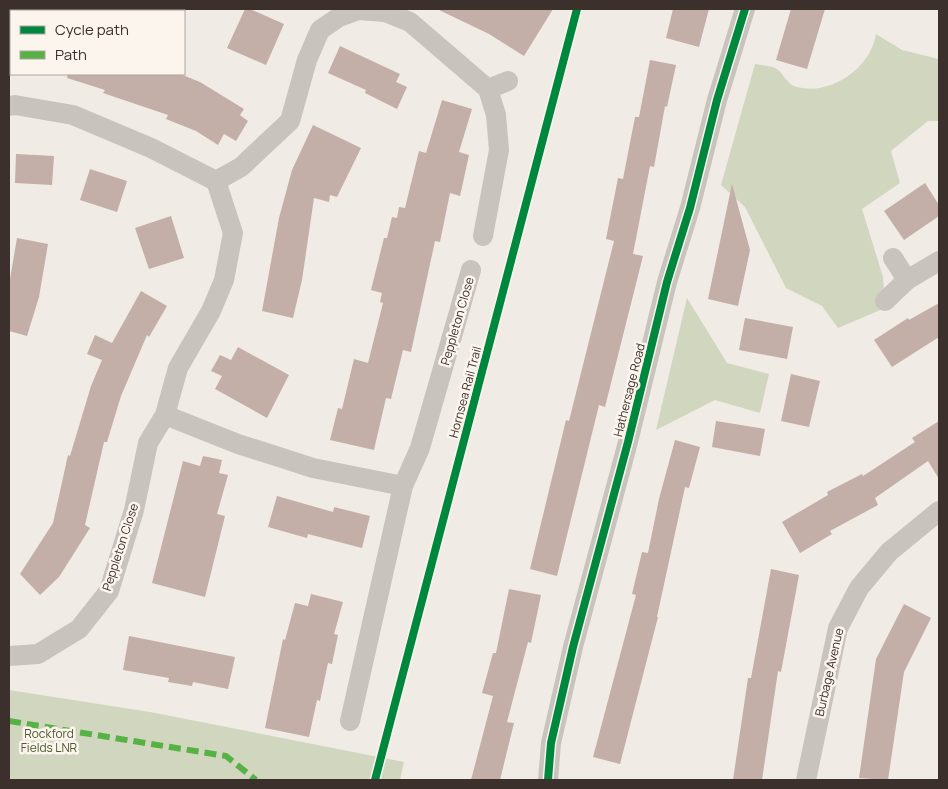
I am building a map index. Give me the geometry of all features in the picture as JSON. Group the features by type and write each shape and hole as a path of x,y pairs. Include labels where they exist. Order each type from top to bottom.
{"street":[{"name":"Hathersage Road","path":"548,780 551,743 575,638 628,442 667,282 690,208 717,100 745,9"},
{"path":"9,106 14,105 73,115 150,148 216,181 241,166 290,121 307,60 320,30 339,17 358,10 385,12 410,22 488,89 496,115 500,150 483,236"},
{"path":"488,89 508,81"},
{"name":"Peppleton Close","path":"9,656 38,654 79,629 109,591 134,510 148,443 165,414 178,368 211,311 224,280 233,233 216,181"},
{"path":"893,258 907,280"},
{"path":"885,301 907,280 939,261"},
{"name":"Peppleton Close","path":"350,721 403,486 420,448 471,270"},
{"path":"165,414 238,444 313,468 403,486"},
{"name":"Burbage Avenue","path":"806,780 838,628 859,588 889,552 939,511"}],"green space":[{"path":"876,34 902,50 939,59 939,121 928,121 891,151 900,183 862,209 883,277 885,308 838,328 822,306 786,288 745,207 721,185 755,64 777,69 794,86 807,89 821,88 834,84 857,69 866,58"},
{"path":"687,298 727,363 769,374 760,413 715,400 656,430"},
{"name":"Rockford Fields LNR","path":"9,690 150,712 404,762 400,780 9,780"}],"building":[{"path":"245,9 250,9 284,24 266,65 227,48"},
{"path":"437,9 553,9 524,56 489,34"},
{"path":"673,9 709,9 699,47 666,38"},
{"path":"791,9 825,9 807,69 776,60"},
{"path":"340,46 400,74 396,82 407,87 397,109 365,93 366,90 328,73"},
{"path":"650,60 676,65 667,107 665,106 654,167 650,166 633,254 643,256 605,407 599,405 557,576 530,569 566,420 569,421 614,241 606,239 618,178 623,179 635,117 639,117"},
{"path":"68,75 182,75 200,82 244,109 240,115 248,121 236,141 224,134 218,145 196,131 166,119 168,115 103,93 105,90 67,78"},
{"path":"442,100 472,109 459,152 469,155 460,196 450,193 440,242 435,241 411,352 403,350 391,399 386,398 374,450 330,440 338,408 342,409 354,359 368,363 383,303 380,302 382,293 371,290 384,238 387,238 392,217 397,218 399,207 405,208 419,151 426,153"},
{"path":"313,125 361,148 337,197 330,195 329,202 314,198 302,280 293,318 262,311 279,218 292,170"},
{"path":"16,154 54,156 52,185 15,183"},
{"path":"90,169 127,181 117,212 80,200"},
{"path":"925,183 939,205 939,216 904,240 884,211"},
{"path":"732,184 750,250 738,306 708,299"},
{"path":"171,216 184,258 149,269 135,228"},
{"path":"17,238 48,244 39,297 27,336 9,331 9,285"},
{"path":"141,291 167,306 149,337 147,335 121,396 107,442 104,442 85,525 90,528 59,577 40,595 20,574 53,523 68,455 70,456 91,386 102,360 87,354 95,335 112,343"},
{"path":"939,303 939,337 892,367 874,340 908,318 909,320"},
{"path":"745,318 793,327 787,359 739,350"},
{"path":"238,347 289,375 267,418 215,389 222,376 211,371 220,355 231,360"},
{"path":"791,374 820,381 809,427 781,421"},
{"path":"716,421 765,429 760,456 712,447"},
{"path":"939,421 939,479 928,461 875,498 878,505 830,531 832,534 800,553 782,522 828,495 827,492 862,474 863,476 915,442 912,438"},
{"path":"675,440 700,447 689,488 685,487 658,617 620,764 593,757 636,595 632,594 642,552 648,553 659,499"},
{"path":"203,456 222,460 219,473 228,475 217,514 225,516 205,597 152,583 183,461 200,466"},
{"path":"277,496 333,512 334,507 370,516 362,548 308,534 307,538 268,527"},
{"path":"771,569 799,575 781,672 778,671 762,780 733,780 748,678 751,678"},
{"path":"509,589 541,595 531,643 528,642 507,722 514,723 500,780 471,780 493,696 482,693 493,653 496,653"},
{"path":"311,594 343,602 334,634 338,635 332,664 328,663 320,701 317,700 309,737 265,728 283,639 285,640 295,603 308,606"},
{"path":"904,604 931,618 904,672 888,780 859,778 876,659"},
{"path":"129,636 235,657 228,689 193,682 192,686 168,682 169,678 123,670"}],"marked path":[{"path":"9,721 226,756 256,780"}],"cycle path":[{"name":"Hornsea Rail Trail","path":"375,780 577,9"},
{"path":"548,780 551,743 573,647 628,442 667,282 690,208 717,100 745,9"}]}
